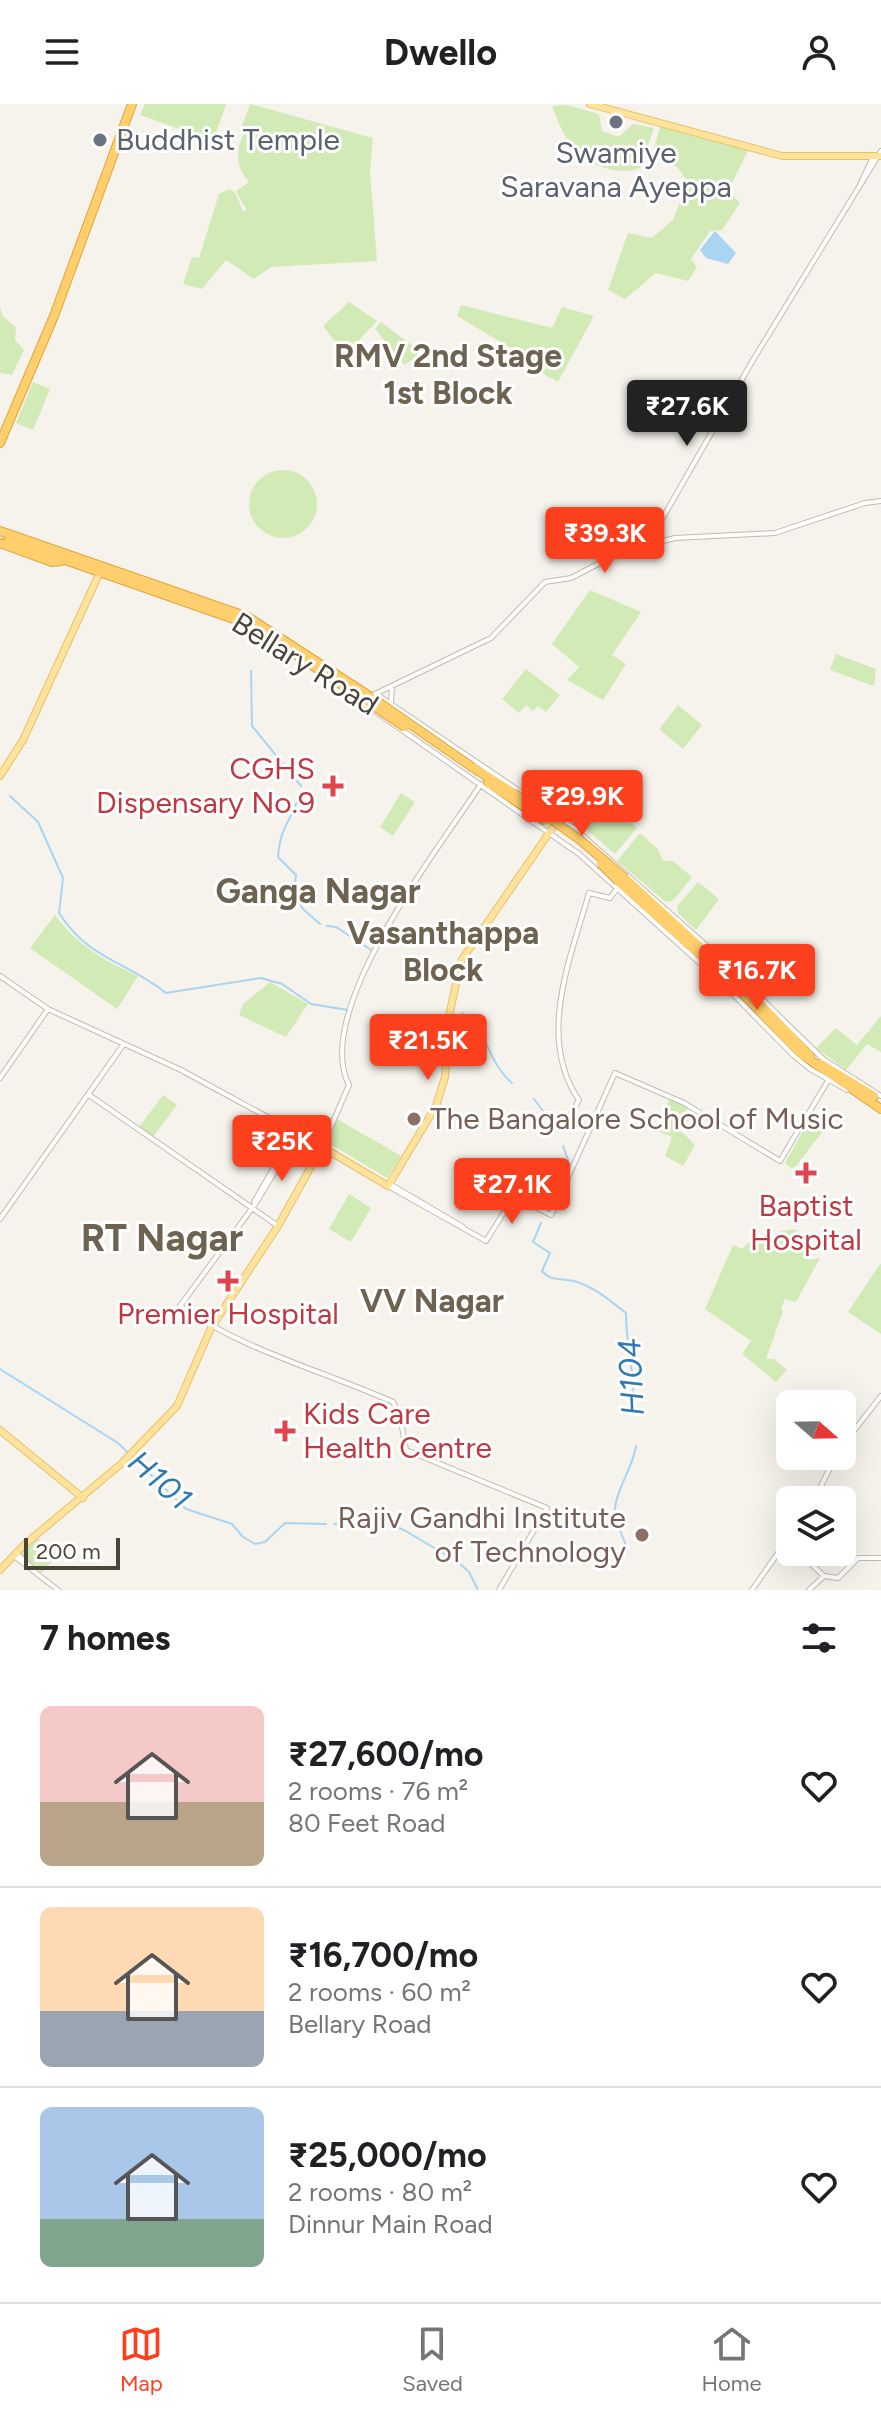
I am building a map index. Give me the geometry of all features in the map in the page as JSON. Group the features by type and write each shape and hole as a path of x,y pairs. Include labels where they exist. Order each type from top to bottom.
{"highway":[{"path":"0,430 48,317 130,104"},
{"path":"0,443 54,316 130,104"},
{"path":"0,531 70,559"},
{"path":"0,543 52,562 70,559"},
{"name":"Bellary Road","path":"70,559 251,625 372,699"},
{"name":"Bellary Road","path":"70,559 248,617 512,796 573,842 620,883"},
{"path":"620,883 655,903 829,1079 881,1112"},
{"path":"620,883 766,1013"},
{"path":"802,1051 881,1102"}],"main road":[{"path":"590,104 782,156 878,155"},
{"path":"598,104 783,154 878,155"},
{"path":"0,776 36,713 100,572"},
{"path":"0,765 9,758"},
{"path":"0,1570 133,1452 177,1406 211,1328 278,1226 320,1146 387,1184 436,1106 441,1091 450,1009 461,961 560,817"},
{"path":"3,1433 84,1497"}],"street":[{"path":"649,542 753,360 878,155"},
{"path":"372,699 392,686 491,638 545,582 571,578 649,542 775,533 865,503 881,501"},
{"path":"391,704 392,686"},
{"path":"372,699 391,704 414,719 550,832 620,883 794,1056 829,1079 780,1161 684,1103 615,1073 551,1215 514,1196 486,1241 387,1184"},
{"path":"372,699 404,713"},
{"path":"372,699 405,733 560,817 717,955 823,1059 881,1096"},
{"path":"395,726 404,713"},
{"path":"405,733 414,719"},
{"path":"0,976 48,1009 181,1070 320,1146 349,1085 343,1076 343,1050 362,973 487,779"},
{"path":"590,1129 568,1119 579,1100 560,1055 560,1012 589,893 610,898 620,883"},
{"path":"0,1078 48,1009"},
{"path":"0,1219 123,1045"},
{"path":"89,1095 278,1226"},
{"path":"297,1132 252,1206 180,1306 211,1328 250,1347 393,1402 400,1415 406,1450 547,1508 499,1590"},
{"path":"856,1428 881,1396"},
{"path":"15,1555 58,1590"},
{"path":"752,1590 776,1556"},
{"path":"813,1566 824,1576 838,1578 858,1558 881,1558"},
{"path":"809,1590 824,1576"}],"green space":[{"path":"145,104 226,105 213,141 140,115"},
{"path":"250,104 373,138 370,172 377,261 271,267 254,279 226,260 202,289 183,284 192,257 199,258 219,194 230,189 235,192 243,212 246,209 236,191 249,182 238,158 239,144 245,131 241,128"},
{"path":"567,105 599,114 602,131 619,137 633,124 654,128 640,168 626,171 609,169 579,155 567,139 553,109 553,106"},
{"path":"661,125 749,149 728,191 740,203 722,230 710,231 691,259 697,267 688,281 656,273 625,299 608,290 628,233 652,238 673,220 688,182 678,168 653,151"},
{"path":"349,302 377,321 345,355 323,326"},
{"path":"461,305 552,328 562,307 594,316 558,382 523,363 526,357 457,316"},
{"path":"0,307 3,316 16,328 15,340 24,350 12,375 0,373"},
{"path":"381,322 422,353 404,365 375,329"},
{"path":"33,382 50,389 33,430 16,423"},
{"path":"645,402 680,417 673,432 634,413"},
{"path":"283,470 307,480 317,504 307,528 283,538 259,528 249,504 259,480"},
{"path":"590,590 641,612 612,655 626,664 603,700 567,680 579,667 552,644"},
{"path":"836,654 876,669 874,686 830,670"},
{"path":"526,669 560,695 546,712 538,706 533,711 526,705 519,713 502,699"},
{"path":"678,705 702,725 683,749 659,729"},
{"path":"401,793 415,802 393,836 380,827"},
{"path":"602,798 637,828 615,854 580,824"},
{"path":"640,833 658,849 663,861 673,861 692,877 674,900 666,902 617,861"},
{"path":"698,882 719,899 696,930 678,913 677,906"},
{"path":"55,915 72,935 92,951 138,976 117,1009 30,948"},
{"path":"270,982 308,1004 286,1037 239,1015 243,1004"},
{"path":"881,1016 881,1052 867,1044 846,1070 816,1048 836,1028 857,1045"},
{"path":"163,1095 177,1105 153,1137 139,1127"},
{"path":"670,1098 688,1108 683,1116 689,1120 681,1131 695,1145 683,1166 665,1156 672,1137 655,1130"},
{"path":"811,1117 823,1131 793,1170 785,1163"},
{"path":"337,1119 401,1156 387,1178 327,1142"},
{"path":"349,1194 371,1208 351,1242 329,1229"},
{"path":"795,1229 810,1260 820,1258 796,1302 785,1299 781,1308 783,1311 766,1359 774,1359 787,1370 776,1382 742,1354 751,1341 705,1309 733,1245 742,1249 753,1239 775,1241 778,1232"},
{"path":"881,1264 881,1334 848,1312"},
{"path":"38,1538 57,1555 42,1573 19,1554"}],"water":[{"path":"715,231 736,253 728,264 706,258 700,250"}],"waterway":[{"name":"H104","path":"251,671 252,726 301,786"},
{"path":"10,796 38,822 63,878 59,913 95,951 166,993 261,978 282,984 311,1004 348,1010"},
{"name":"H104","path":"295,883 296,875 278,857 283,832 298,799"},
{"name":"H104","path":"295,894 303,909 320,924"},
{"name":"H104","path":"327,926 336,927 371,950"},
{"name":"H104","path":"462,1013 471,1020 498,1066 512,1083"},
{"name":"H104","path":"534,1099 557,1130"},
{"name":"H104","path":"563,1146 569,1163 565,1172"},
{"name":"H104","path":"548,1206 562,1179"},
{"name":"H104","path":"541,1223 533,1242 550,1253 542,1271 550,1277 590,1288 626,1313 633,1412"},
{"name":"H101","path":"0,1369 118,1443 186,1509 232,1524 243,1537 255,1544 265,1542 285,1523 326,1524"},
{"name":"H104","path":"627,1552 615,1509 636,1446"},
{"name":"H101","path":"334,1524 381,1520 404,1530 458,1562 469,1572 478,1590"}],"place":[{"name":"Swamiye Saravana Ayeppa","path":"616,122"},
{"name":"Buddhist Temple","path":"100,140"},
{"name":"CGHS Dispensary No.9","path":"333,786"},
{"name":"The Bangalore School of Music","path":"414,1119"},
{"name":"Baptist Hospital","path":"806,1173"},
{"name":"Premier Hospital","path":"228,1281"},
{"name":"Kids Care Health Centre","path":"285,1431"},
{"name":"Rajiv Gandhi Institute of Technology","path":"642,1535"}],"district":[{"name":"RMV 2nd Stage 1st Block","path":"448,374"},
{"name":"Ganga Nagar","path":"318,891"},
{"name":"Vasanthappa Block","path":"443,952"},
{"name":"RT Nagar","path":"162,1238"},
{"name":"VV Nagar","path":"432,1301"}]}
